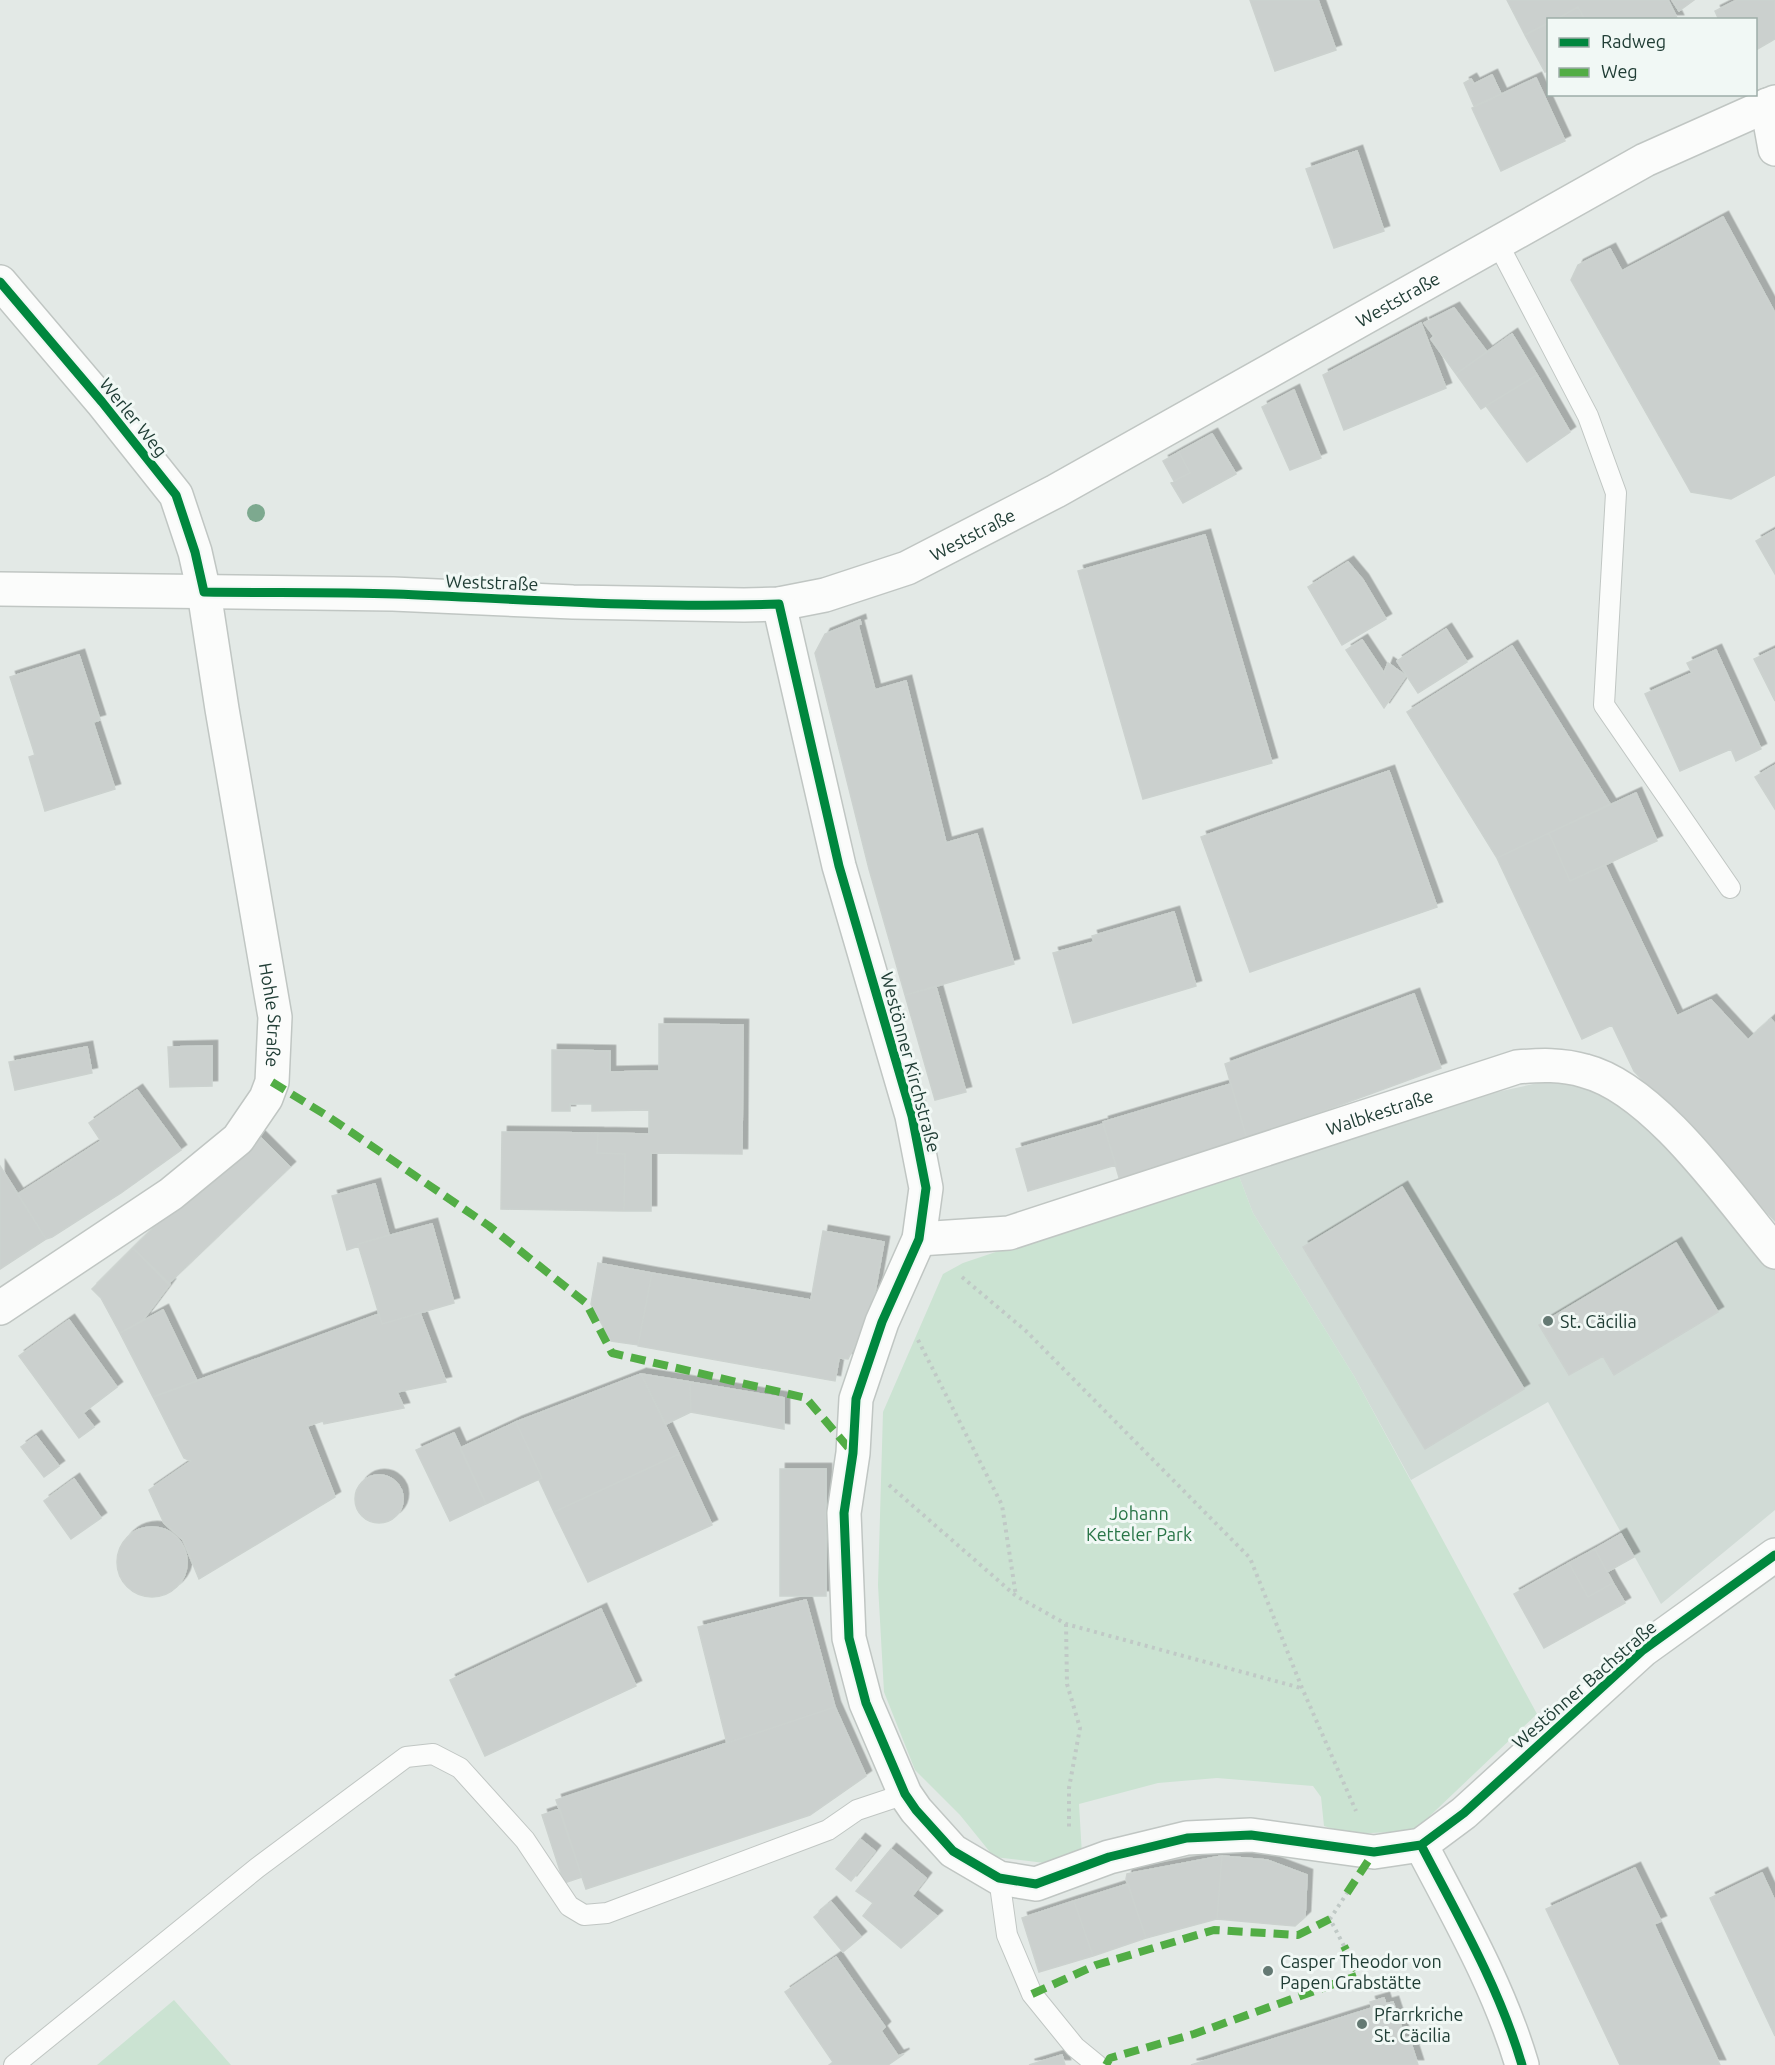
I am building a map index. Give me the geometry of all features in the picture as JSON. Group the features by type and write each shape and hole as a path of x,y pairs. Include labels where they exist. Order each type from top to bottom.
{"street":[{"path":"1771,104 1775,149"},
{"name":"Weststraße","path":"0,589 393,594 744,605 779,604 825,595 907,568 1056,491 1645,160 1771,104"},
{"name":"Werler Weg","path":"0,282 102,402 176,495 195,552 204,592"},
{"name":"Hohle Straße","path":"0,1308 171,1194 238,1139 266,1098 272,1082 275,1017 204,592"},
{"name":"Westönner Kirchstraße","path":"779,604 839,866 912,1116 926,1188 919,1239 882,1322 856,1399 853,1453 844,1513 849,1638 866,1703 905,1794 916,1810 953,1851 999,1878 1036,1884 1109,1857 1187,1838 1251,1835 1374,1852 1421,1845"},
{"name":"Walbkestraße","path":"919,1239 1009,1233 1517,1067 1548,1064 1586,1071 1619,1086 1672,1128 1775,1252"},
{"name":"Westönner Bachstraße","path":"1421,1845 1464,1813 1643,1650 1775,1555"},
{"path":"1421,1845 1470,1936 1514,2036 1522,2065"}],"lane":[{"path":"1497,242 1588,416 1616,493 1604,705 1730,888"},
{"path":"14,2065 257,1868 406,1757 433,1755 460,1768 525,1840 569,1906 584,1915 607,1913 828,1830 856,1810 905,1794"},
{"path":"999,1878 1007,1935 1032,1994 1075,2047 1097,2065"}],"path":[{"path":"919,1239 1026,1331 1250,1558 1302,1688 1374,1852"},
{"path":"895,1294 1002,1505 1016,1596"},
{"path":"853,1453 1016,1596 1066,1624 1302,1688"},
{"path":"1066,1624 1067,1684 1080,1728 1069,1788 1070,1872"},
{"path":"1344,1946 1330,1920 1347,1893"}],"shaded area":[{"name":"St. Cäcilia","path":"1552,1080 1592,1089 1650,1126 1775,1267 1775,1510 1661,1604 1548,1402 1411,1480 1354,1376 1253,1213 1237,1171 1460,1100"}],"green space":[{"name":"Johann Ketteler Park","path":"1237,1171 1253,1213 1354,1376 1537,1714 1414,1831 1350,1834 1324,1826 1321,1797 1313,1786 1217,1778 1158,1783 1079,1804 1082,1855 1053,1864 994,1857 960,1815 915,1770 884,1692 878,1585 883,1412 943,1274 963,1263"},
{"path":"174,2000 231,2065 97,2065"}],"building":[{"path":"1250,0 1318,0 1336,50 1275,71"},
{"path":"1507,0 1668,0 1677,18 1584,18 1578,7 1559,18 1547,18 1547,24 1525,35"},
{"path":"1672,0 1694,0 1679,11"},
{"path":"1737,0 1775,0 1775,39 1757,49 1757,18 1718,18 1715,11"},
{"path":"1578,7 1584,18 1559,18"},
{"path":"1547,24 1547,71 1545,72 1525,35"},
{"path":"1492,75 1501,94 1474,106 1464,83 1471,79 1474,84"},
{"path":"1536,78 1565,141 1501,171 1472,108"},
{"path":"1357,151 1384,231 1334,248 1306,169"},
{"path":"1723,217 1775,313 1775,475 1731,499 1691,492 1571,280 1578,265 1610,249 1622,271"},
{"path":"1454,308 1487,352 1456,374 1431,339 1434,336 1424,323"},
{"path":"1421,323 1446,388 1344,430 1323,375"},
{"path":"1512,334 1537,375 1481,409 1456,374"},
{"path":"1537,375 1570,432 1527,462 1486,406"},
{"path":"1294,390 1321,458 1290,470 1262,407"},
{"path":"1212,434 1236,474 1183,503 1171,483 1190,473 1179,452"},
{"path":"1179,452 1190,473 1174,481 1163,461"},
{"path":"1775,530 1775,574 1756,541"},
{"path":"1205,535 1272,763 1143,799 1078,571"},
{"path":"1348,562 1363,580 1386,619 1342,645 1308,587"},
{"path":"860,620 861,624 858,625 875,690 906,681 946,843 977,834 1014,964 905,995 869,869 815,653 825,634"},
{"path":"1446,629 1467,662 1418,693 1397,661"},
{"path":"1362,640 1384,673 1388,663 1406,676 1384,708 1346,650"},
{"path":"1512,646 1610,804 1497,858 1407,712"},
{"path":"1775,649 1775,701 1754,659"},
{"path":"1716,650 1761,749 1736,761 1731,749 1680,771 1645,694 1692,673 1687,663"},
{"path":"79,655 100,720 93,722 115,789 45,811 29,757 35,755 10,677"},
{"path":"1775,765 1775,809 1755,777"},
{"path":"1389,771 1437,907 1250,972 1201,837"},
{"path":"1636,793 1657,841 1570,881 1549,833"},
{"path":"1549,833 1570,881 1605,865 1677,1016 1711,1000 1748,1040 1771,1019 1775,1024 1775,1221 1634,1071 1612,1025 1582,1039 1497,858"},
{"path":"1174,912 1196,986 1073,1023 1053,953 1094,942 1092,936"},
{"path":"936,987 966,1092 935,1100 905,995"},
{"path":"1414,994 1441,1068 1247,1139 1225,1064"},
{"path":"659,1024 743,1025 742,1154 651,1153 651,1211 624,1211 625,1154 597,1153 598,1133 649,1134 649,1110 592,1111 592,1104 570,1104 570,1111 552,1111 552,1050 610,1051 610,1072 659,1071"},
{"path":"212,1046 212,1086 170,1087 168,1047"},
{"path":"87,1047 92,1073 15,1090 9,1062"},
{"path":"1231,1084 1247,1139 1120,1181 1103,1122"},
{"path":"137,1090 181,1150 121,1193 46,1239 18,1194 101,1141 89,1123"},
{"path":"1103,1124 1116,1165 1028,1191 1016,1149"},
{"path":"253,1130 290,1167 168,1284 133,1248"},
{"path":"502,1132 598,1133 597,1153 625,1154 624,1211 501,1209"},
{"path":"0,1166 46,1239 0,1269"},
{"path":"375,1184 389,1235 358,1244 359,1246 347,1250 332,1196"},
{"path":"1402,1187 1524,1389 1425,1449 1303,1247"},
{"path":"432,1224 454,1303 382,1324 358,1244"},
{"path":"823,1231 884,1242 871,1314 848,1359 839,1358 835,1381 638,1346 652,1273 811,1300"},
{"path":"1676,1243 1718,1312 1614,1375 1603,1356 1569,1375 1539,1325"},
{"path":"133,1248 170,1284 143,1320 120,1333 101,1298 92,1289"},
{"path":"598,1263 652,1273 638,1345 611,1341 591,1304"},
{"path":"163,1310 197,1381 153,1397 120,1333"},
{"path":"420,1313 446,1382 397,1392 404,1408 324,1424 323,1421 307,1426 335,1497 199,1579 183,1540 164,1523 149,1490 191,1461 184,1458 153,1397 379,1314 382,1324"},
{"path":"69,1320 117,1387 83,1413 94,1427 79,1438 19,1356"},
{"path":"641,1374 690,1382 691,1412 666,1424"},
{"path":"641,1374 679,1454 554,1512 539,1480 542,1478 516,1422"},
{"path":"690,1382 784,1398 784,1429 691,1412"},
{"path":"516,1422 542,1478 486,1504 460,1448"},
{"path":"454,1433 486,1504 450,1521 416,1450"},
{"path":"36,1436 59,1466 44,1477 21,1447"},
{"path":"679,1454 712,1525 588,1582 554,1512"},
{"path":"780,1469 826,1469 826,1596 780,1596"},
{"path":"379,1475 396,1482 403,1499 396,1516 379,1523 362,1516 355,1499 362,1482"},
{"path":"74,1479 101,1518 71,1539 44,1501"},
{"path":"152,1527 165,1530 177,1537 184,1549 187,1562 184,1575 177,1587 165,1594 152,1597 139,1594 127,1587 120,1575 117,1562 120,1549 127,1537 139,1530"},
{"path":"1621,1534 1634,1557 1607,1572 1595,1549"},
{"path":"1595,1549 1613,1583 1588,1597 1569,1563"},
{"path":"1569,1563 1588,1597 1613,1583 1625,1603 1544,1648 1514,1594"},
{"path":"806,1600 835,1707 727,1743 698,1627"},
{"path":"601,1609 636,1686 485,1756 450,1680"},
{"path":"835,1707 866,1776 810,1815 586,1889 556,1800"},
{"path":"560,1809 582,1877 564,1883 542,1815"},
{"path":"860,1839 875,1851 851,1881 836,1869"},
{"path":"891,1849 926,1878 912,1896 937,1916 901,1948 863,1916 873,1903 856,1891"},
{"path":"1222,1856 1267,1860 1307,1875 1305,1917 1295,1926 1217,1919"},
{"path":"1222,1856 1217,1919 1146,1938 1126,1879 1127,1874"},
{"path":"1635,1868 1661,1921 1654,1924 1720,2065 1620,2065 1546,1909"},
{"path":"1762,1873 1775,1901 1775,2036 1710,1898"},
{"path":"1128,1884 1146,1938 1093,1956 1074,1901"},
{"path":"1074,1901 1093,1956 1039,1972 1022,1918"},
{"path":"831,1902 861,1937 843,1952 814,1917"},
{"path":"836,1957 885,2027 881,2031 898,2056 904,2054 888,2065 829,2065 833,2062 785,1992"},
{"name":"Pfarrkriche St. Cäcilia","path":"1384,1998 1386,2004 1393,2002 1405,2038 1409,2037 1418,2065 1191,2065 1372,2008 1370,2002"},
{"path":"1062,2055 1065,2065 1029,2065"}],"marked path":[{"path":"272,1082 329,1117 489,1226 586,1303 612,1353 806,1398 853,1453"},
{"path":"1347,1893 1374,1852"},
{"path":"1032,1994 1096,1965 1214,1930 1298,1935 1330,1919"},
{"path":"1106,2065 1110,2058 1194,2034 1359,1975 1344,1946"}],"cycle path":[{"path":"0,282 102,402 176,495 195,552 204,592 395,594 635,604 779,604 839,866 912,1116 926,1188 919,1239 882,1322 856,1399 853,1453 844,1513 849,1638 866,1703 905,1794 916,1810 953,1851 999,1878 1036,1884 1109,1857 1187,1838 1251,1835 1374,1852 1421,1845 1464,1813 1643,1650 1775,1555"},
{"path":"1421,1845 1490,1980 1522,2065"}],"place":[{"name":"St. Cäcilia","path":"1548,1321"},
{"name":"Casper Theodor von Papen Grabstätte","path":"1268,1971"},
{"name":"Pfarrkriche St. Cäcilia","path":"1362,2024"}]}
